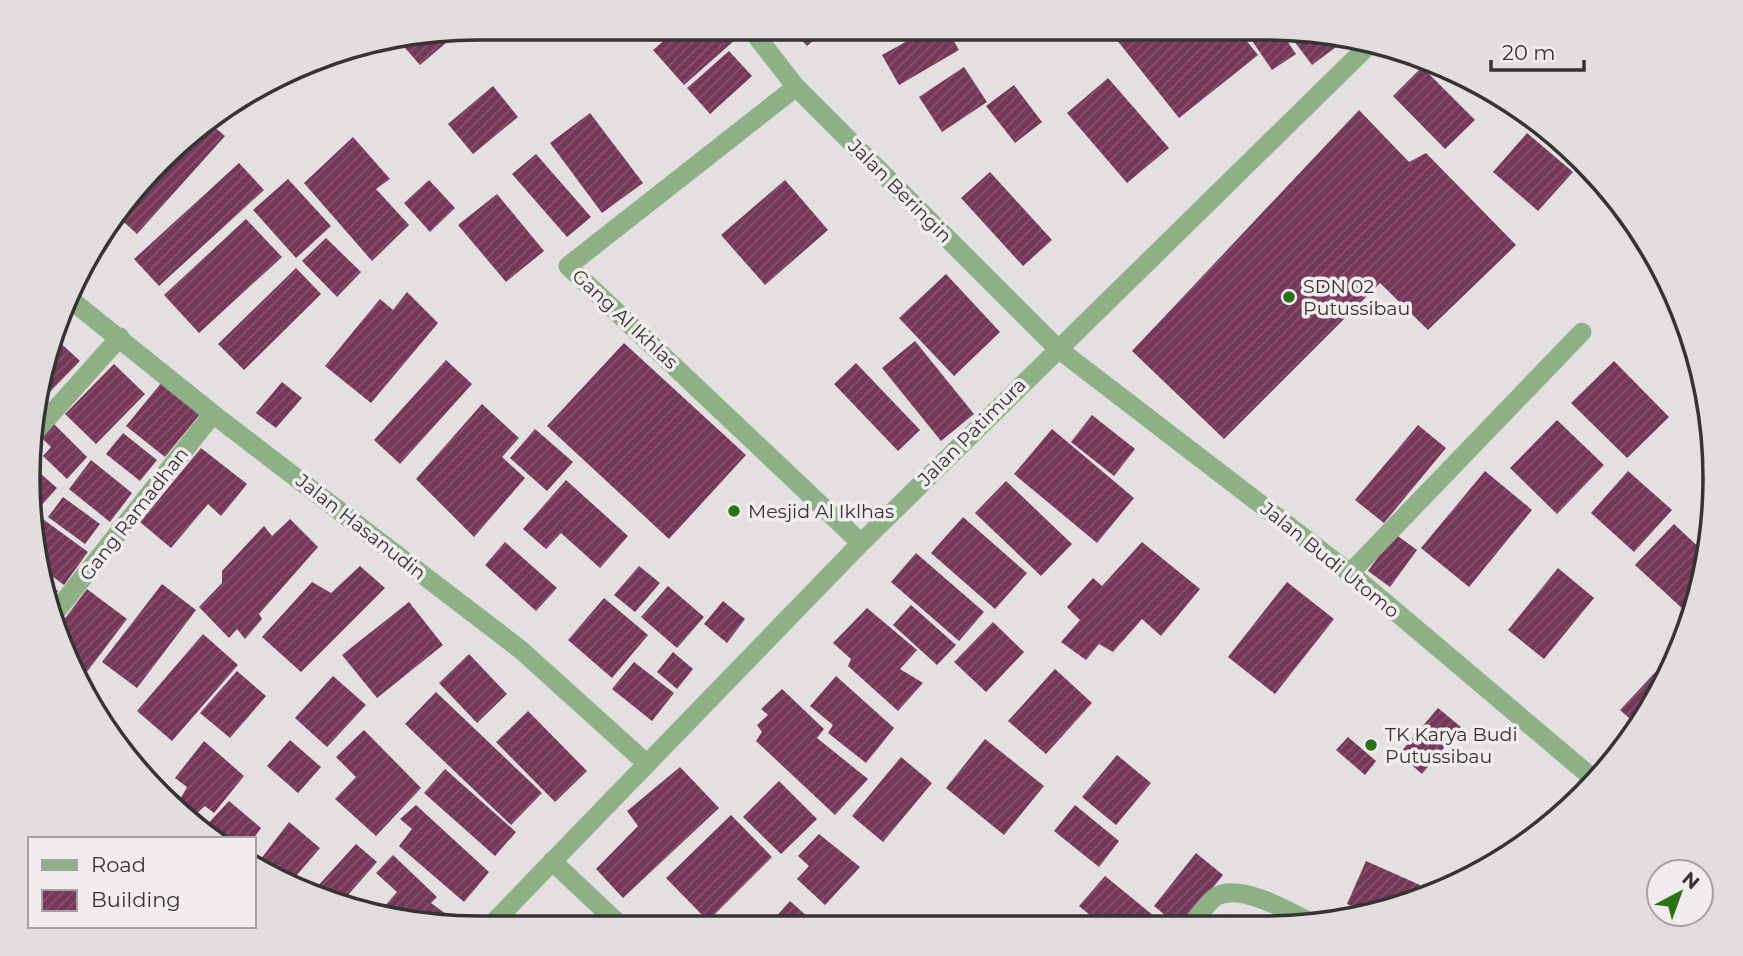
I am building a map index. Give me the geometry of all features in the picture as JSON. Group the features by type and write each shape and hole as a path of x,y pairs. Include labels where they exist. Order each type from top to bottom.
{"street":[{"name":"Jalan Beringin","path":"759,40 796,87 1057,348"},
{"name":"Jalan Patimura","path":"500,916 645,762 861,543 1362,52"},
{"name":"Gang Al Ikhlas","path":"796,87 568,266 861,543"},
{"name":"Jalan Hasanudin","path":"76,304 213,414 521,650 645,762"},
{"path":"1350,573 1583,332"},
{"path":"44,423 120,337"},
{"name":"Jalan Budi Utomo","path":"1057,348 1350,573 1588,774"},
{"name":"Gang Ramadhan","path":"60,607 213,414"},
{"path":"552,861 610,916"},
{"path":"1199,916 1216,897 1232,892 1272,902 1296,915"}],"building":[{"path":"664,40 735,40 684,85 653,50"},
{"path":"801,40 814,40 807,46"},
{"path":"909,40 953,40 959,50 899,85 882,55"},
{"path":"1117,40 1246,40 1258,55 1179,118"},
{"path":"1252,40 1287,41 1296,54 1272,70"},
{"path":"448,41 420,65 404,47"},
{"path":"1294,41 1337,47 1312,65"},
{"path":"729,51 752,76 710,114 687,88"},
{"path":"964,67 987,102 942,132 919,97"},
{"path":"1420,69 1426,71 1475,120 1445,149 1393,96"},
{"path":"1108,78 1169,148 1127,183 1067,113"},
{"path":"1014,85 1042,122 1015,143 986,106"},
{"path":"493,86 518,117 473,154 448,124"},
{"path":"1359,110 1409,162 1426,153 1516,245 1428,330 1380,283 1224,439 1132,351"},
{"path":"590,113 643,183 602,213 550,143"},
{"path":"216,128 225,136 137,234 124,222 131,212 168,168"},
{"path":"1527,133 1573,172 1538,211 1493,172"},
{"path":"353,137 390,179 376,189 409,225 372,261 304,183"},
{"path":"536,154 591,217 567,237 512,174"},
{"path":"239,163 264,190 159,286 134,259"},
{"path":"990,172 1052,240 1023,266 961,198"},
{"path":"288,179 331,226 296,258 253,210"},
{"path":"429,180 455,208 430,232 404,203"},
{"path":"785,180 828,230 765,285 721,235"},
{"path":"497,194 544,251 506,282 458,225"},
{"path":"246,219 282,257 199,333 164,295"},
{"path":"326,238 361,272 337,297 302,261"},
{"path":"296,268 321,294 244,370 218,344"},
{"path":"946,274 1000,332 954,376 899,318"},
{"path":"407,292 438,323 371,403 325,366 380,299 393,310"},
{"path":"915,341 974,414 941,441 882,368"},
{"path":"624,343 746,455 669,539 547,426"},
{"path":"61,344 80,361 49,393"},
{"path":"446,360 472,384 400,464 374,440"},
{"path":"1614,361 1669,417 1627,458 1571,403"},
{"path":"856,363 920,430 898,451 834,384"},
{"path":"114,364 145,394 96,444 65,414"},
{"path":"162,382 201,413 165,457 126,426"},
{"path":"282,382 302,398 276,428 256,413"},
{"path":"482,404 519,438 502,457 525,478 474,537 416,479"},
{"path":"1092,415 1135,449 1114,476 1071,442"},
{"path":"1557,420 1604,465 1557,514 1510,468"},
{"path":"52,422 87,457 67,479 43,456 51,447 42,438 43,431"},
{"path":"1418,425 1446,448 1384,523 1355,500"},
{"path":"535,429 573,462 547,491 510,458"},
{"path":"1052,429 1134,498 1097,543 1014,474"},
{"path":"123,433 157,460 140,481 106,454"},
{"path":"201,448 247,484 221,516 208,504 171,548 140,522"},
{"path":"91,460 132,493 110,522 69,489"},
{"path":"1485,471 1532,510 1469,587 1421,548"},
{"path":"1628,471 1672,510 1634,552 1591,513"},
{"path":"40,473 57,488 41,506"},
{"path":"566,480 628,536 600,568 561,533 546,549 523,529"},
{"path":"1006,481 1072,544 1041,576 975,513"},
{"path":"63,497 100,524 85,544 48,517"},
{"path":"963,517 1027,573 995,609 931,553"},
{"path":"42,519 88,552 64,585 52,576"},
{"path":"290,519 318,547 259,614 262,619 245,639 237,629 229,638 199,607 222,583 222,571 264,526 272,536"},
{"path":"1674,524 1697,546 1683,609 1635,565"},
{"path":"1395,534 1417,550 1390,587 1368,571"},
{"path":"505,542 557,588 536,611 485,565"},
{"path":"1142,542 1200,589 1161,636 1142,619 1113,652 1099,644 1086,660 1061,642 1080,620 1067,607 1093,578 1102,586"},
{"path":"916,553 984,612 959,641 891,582"},
{"path":"360,566 385,588 301,672 262,637 312,582 331,593"},
{"path":"639,566 660,583 635,612 614,595"},
{"path":"1558,568 1594,598 1544,659 1508,630"},
{"path":"1287,582 1334,619 1275,694 1228,657"},
{"path":"162,584 196,610 137,688 102,662"},
{"path":"668,586 704,617 677,648 641,617"},
{"path":"87,589 127,619 86,673 64,620"},
{"path":"604,598 648,635 612,678 568,640"},
{"path":"723,601 745,619 727,643 704,624"},
{"path":"409,602 443,645 377,698 342,655"},
{"path":"911,605 956,645 937,665 893,625"},
{"path":"867,608 917,650 900,669 923,683 898,711 848,666 851,659 833,643"},
{"path":"993,622 1024,652 986,692 954,662"},
{"path":"203,634 238,665 172,741 137,711"},
{"path":"673,652 693,669 677,689 657,672"},
{"path":"469,654 507,694 477,723 439,683"},
{"path":"634,662 674,693 652,721 612,689"},
{"path":"1660,667 1630,719 1620,710"},
{"path":"1055,669 1092,703 1046,754 1008,721"},
{"path":"237,671 266,696 230,738 200,713"},
{"path":"333,676 366,705 327,747 295,718"},
{"path":"836,676 894,728 866,763 828,733 833,725 810,706"},
{"path":"782,689 824,729 817,738 868,779 835,815 756,741 762,732 757,725 768,715 761,709"},
{"path":"436,692 542,793 511,825 405,724"},
{"path":"1438,708 1461,727 1422,774 1399,754"},
{"path":"528,711 587,771 555,802 496,742"},
{"path":"364,730 421,788 376,836 335,799 356,777 336,757"},
{"path":"1348,737 1376,761 1365,775 1336,750"},
{"path":"985,739 1044,786 1004,835 946,788"},
{"path":"290,740 321,767 298,793 267,766"},
{"path":"204,741 244,776 214,813 205,806 197,813 189,807 180,799 187,787 175,778"},
{"path":"1117,755 1151,783 1116,825 1082,797"},
{"path":"901,757 932,783 883,842 852,816"},
{"path":"680,767 719,808 623,898 596,869 638,826 627,811"},
{"path":"445,769 516,832 495,856 424,793"},
{"path":"779,781 817,819 781,854 743,817"},
{"path":"229,801 261,828 254,837 228,837 209,823"},
{"path":"416,805 489,872 464,902 399,846 412,829 400,819"},
{"path":"1075,805 1119,841 1099,867 1054,831"},
{"path":"731,815 772,857 713,916 703,916 666,878"},
{"path":"289,822 320,848 296,876 261,858"},
{"path":"819,834 860,867 825,905 797,879 809,866 798,856"},
{"path":"356,844 377,862 347,896 318,885"},
{"path":"1196,853 1223,875 1190,916 1166,916 1154,906"},
{"path":"393,855 437,897 431,903 447,915 385,905 397,892 376,873"},
{"path":"1366,861 1420,885 1406,893 1378,901 1352,907 1347,904"},
{"path":"1105,876 1154,916 1091,916 1079,906"},
{"path":"790,901 807,916 777,916"}],"place":[{"name":"SDN 02 Putussibau","path":"1289,297"},
{"name":"Mesjid Al Iklhas","path":"734,511"},
{"name":"TK Karya Budi Putussibau","path":"1371,745"}]}
